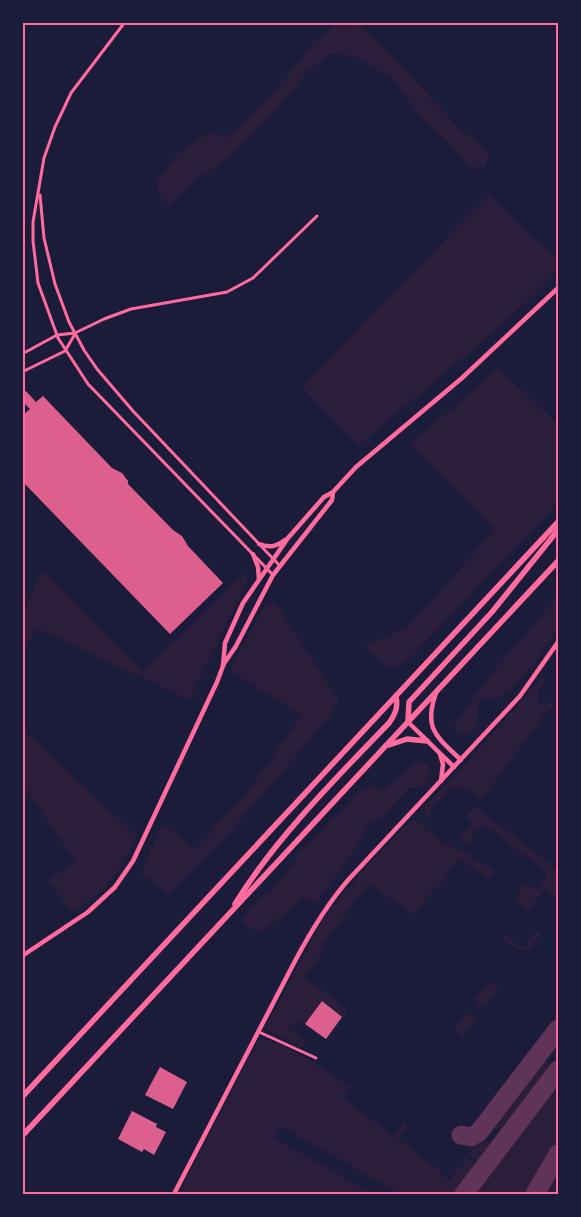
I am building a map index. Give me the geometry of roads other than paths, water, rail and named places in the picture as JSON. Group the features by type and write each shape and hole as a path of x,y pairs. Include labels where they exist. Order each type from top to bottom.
{"highway":[{"path":"22,1097 558,522"},
{"path":"408,722 410,702 413,698 492,612 558,530"},
{"path":"22,1136 558,561"},
{"path":"228,915 255,875 289,832 389,722 395,714 396,696"},
{"path":"385,747 407,739 427,741"}],"street":[{"path":"125,22 71,93 55,126 44,158 33,222 38,283 57,336 65,351 94,391 273,575"},
{"path":"39,192 45,245 55,284 75,333 93,363 133,411 280,566"},
{"path":"22,354 57,336 75,333 104,318 131,309 227,292 253,278 317,216"},
{"path":"223,666 225,643 243,603 288,538 324,497 333,492 356,467 462,378 558,288"},
{"path":"22,372 65,351 75,333"},
{"path":"22,956 88,912 115,887 133,861 181,761 223,666 236,646 273,575 332,500 333,492"},
{"path":"259,544 267,546 278,545 288,538"},
{"path":"253,554 258,567 258,582"},
{"path":"174,1194 310,931 326,906 520,696 558,642"},
{"path":"437,691 432,709 434,732 461,760"},
{"path":"408,722 454,767"},
{"path":"439,753 443,764 441,781"},
{"path":"259,1032 316,1058"}]}
